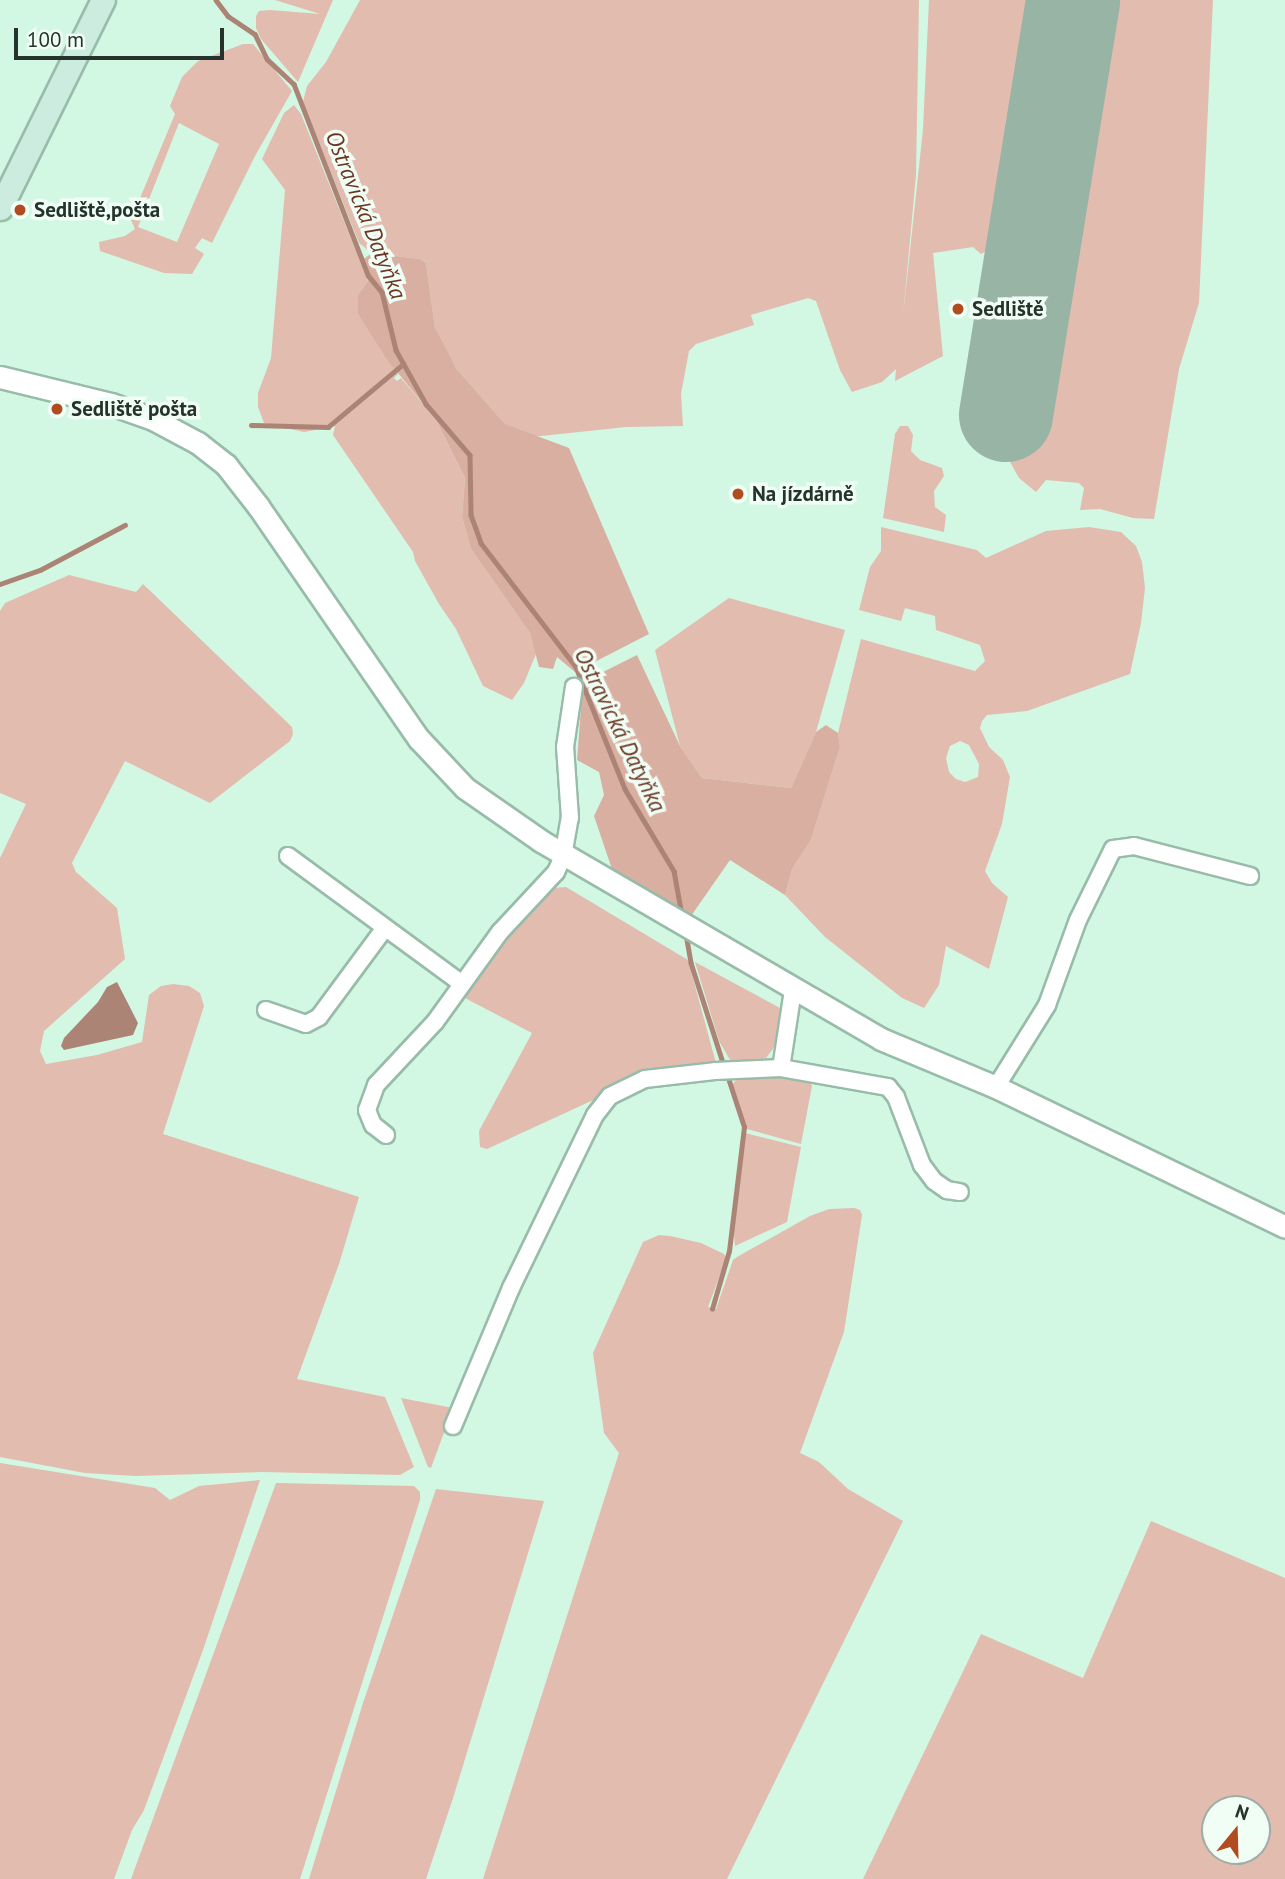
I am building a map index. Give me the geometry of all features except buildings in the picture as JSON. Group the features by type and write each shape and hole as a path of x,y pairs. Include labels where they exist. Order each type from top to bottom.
{"main road":[{"path":"0,208 103,0"}],"street":[{"path":"0,377 111,404 153,419 198,443 226,465 258,506 419,739 465,788 563,856 881,1039 996,1087 1285,1227"},
{"path":"386,1135 373,1125 368,1110 371,1095 435,1022 500,932 556,872 563,856 570,818 565,747 574,687"},
{"path":"996,1087 1047,1005 1078,920 1113,849 1134,846 1250,876"},
{"path":"288,856 462,984"},
{"path":"266,1010 306,1024 319,1017 384,929"},
{"path":"781,1068 793,990"},
{"path":"453,1426 511,1288 595,1115 610,1096 645,1079 715,1071 781,1068 888,1087 896,1097 922,1165 934,1181 947,1190 960,1192"}],"shaded area":[{"path":"275,0 333,0 298,82 261,39 256,28 256,16 259,11 270,10 320,14"},
{"path":"360,0 919,0 916,175 903,316 923,129 929,0 1213,0 1199,303 1179,369 1154,519 1133,518 1100,509 1080,510 1084,488 1079,483 1046,480 1036,492 1019,478 998,440 1016,441 1025,429 986,410 1013,235 981,254 973,247 933,253 943,356 895,381 896,369 882,382 852,392 840,370 816,301 808,298 751,315 754,325 696,344 689,351 681,394 683,426 626,427 532,437 505,424 456,368 442,344 435,328 426,263 420,259 372,253 359,243 303,102 307,86 326,62"},
{"path":"243,44 253,44 292,91 255,156 212,243 202,238 195,248 204,254 192,274 164,273 100,251 99,242 125,236 135,229 131,220 175,114 170,106 182,77 198,61","holes":["179,123 219,144 177,242 138,227"]},
{"path":"294,105 301,114 368,281 358,295 358,314 398,374 394,378 397,381 401,378 435,418 465,478 462,517 471,549 530,633 536,654 524,683 512,700 483,686 456,629 439,604 415,561 413,552 333,435 335,426 304,432 264,423 258,407 258,393 271,358 285,190 262,159 284,113"},
{"path":"372,253 420,259 426,263 435,328 456,368 505,424 569,448 649,634 575,672 557,657 553,669 539,667 530,633 471,549 462,517 465,478 435,418 388,361 358,314 358,295 368,281 361,261"},
{"path":"900,426 908,426 913,435 911,451 920,460 942,468 944,476 934,491 935,507 946,515 944,532 883,518 895,434"},
{"path":"881,527 977,550 986,558 1046,531 1089,527 1121,532 1136,546 1142,562 1145,588 1130,674 1027,711 987,715 982,721 980,728 989,747 1003,760 1010,777 1002,824 985,871 992,883 1008,897 989,969 946,946 939,985 924,1008 902,998 825,937 785,895 792,869 811,840 840,747 838,733 861,639 975,671 985,661 980,645 936,630 935,616 905,608 901,621 859,610 870,567 881,551","holes":["960,741 969,745 979,764 978,777 965,782 956,779 949,772 946,758 950,746"]},
{"path":"69,575 136,592 143,584 292,727 293,734 290,741 210,803 125,761 72,863 76,872 117,908 125,959 44,1031 40,1051 46,1064 97,1055 142,1042 149,995 161,986 173,984 189,986 200,993 204,1006 163,1134 359,1197 339,1264 297,1379 385,1397 414,1467 400,1475 261,1472 136,1476 85,1473 0,1457 0,858 26,804 0,793 0,611 5,603"},
{"path":"729,598 845,630 816,732 791,788 702,778 680,746 655,650"},
{"path":"637,655 680,746 702,778 791,788 816,732 826,725 838,733 840,747 811,840 792,869 785,895 730,860 691,916 614,875 594,816 604,795 599,772 577,760 583,682"},
{"path":"566,887 688,960 716,1063 643,1073 622,1080 602,1096 487,1149 480,1147 479,1131 532,1033 463,997 503,936 553,888"},
{"path":"695,962 780,1008 778,1042 766,1058 733,1065 719,1041"},
{"path":"117,982 138,1023 133,1035 64,1050 61,1046 64,1038 98,1002 107,987"},
{"path":"783,1073 809,1081 812,1086 801,1144 747,1129 730,1088 738,1077"},
{"path":"745,1133 801,1147 787,1222 735,1246 732,1215"},
{"path":"829,1209 860,1210 862,1215 844,1332 800,1453 819,1462 848,1489 903,1521 727,1879 483,1879 619,1453 604,1433 593,1353 643,1242 659,1235 670,1236 701,1243 724,1254 726,1259 708,1307 716,1309 733,1260 737,1257 810,1216"},
{"path":"401,1398 453,1408 431,1468 428,1467"},
{"path":"0,1463 155,1488 170,1500 199,1486 260,1480 203,1650 144,1810 132,1830 114,1879 0,1879"},
{"path":"276,1483 414,1486 420,1492 420,1500 300,1879 131,1879"},
{"path":"436,1489 544,1501 454,1795 426,1879 309,1879 363,1703"},
{"path":"1151,1521 1285,1578 1285,1879 863,1879 981,1634 1083,1678"}],"waterway":[{"name":"Ostravická Datyňka","path":"216,0 228,16 255,34 267,59 294,84 368,275 382,292 396,350 426,404 470,455 471,515 481,543 576,667 625,789 674,871 682,915"},
{"path":"251,425 328,427 403,364"},
{"path":"0,584 40,570 125,525"},
{"name":"Ostravická Datyňka","path":"686,934 691,963 724,1066"},
{"name":"Ostravická Datyňka","path":"712,1309 729,1251 744,1127 727,1075"}],"runway":[{"path":"1006,415 1073,0"}],"place":[{"name":"Sedliště,pošta","path":"20,210"},
{"name":"Sedliště","path":"958,309"},
{"name":"Sedliště pošta","path":"57,409"},
{"name":"Na jízdárně","path":"738,494"}]}
